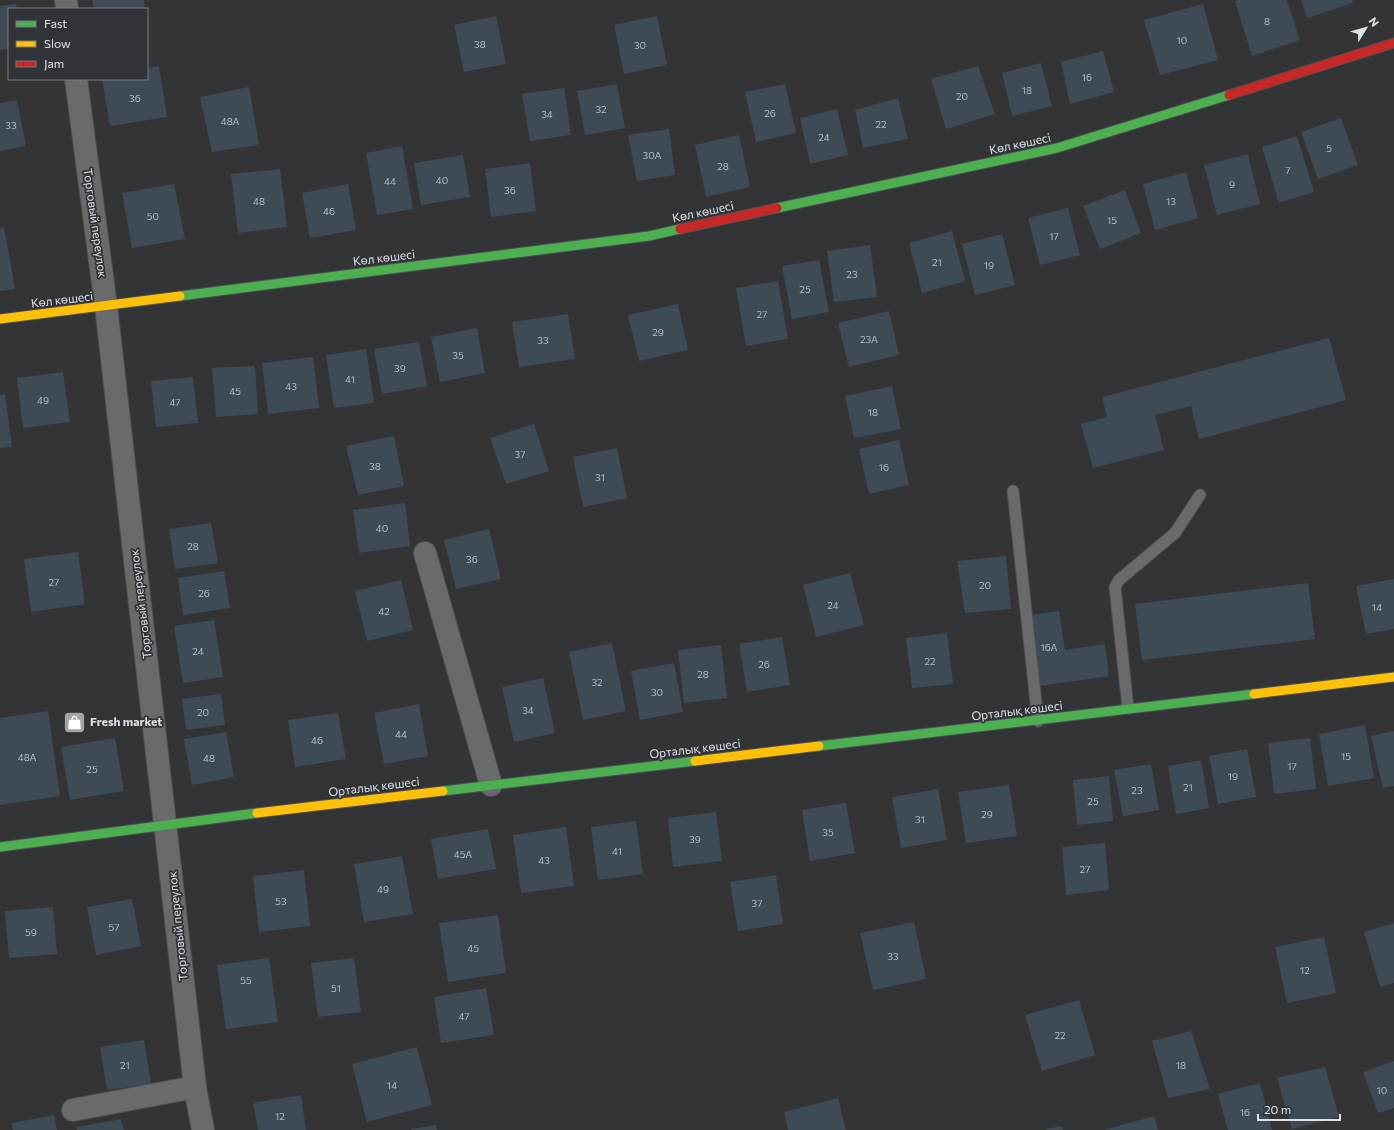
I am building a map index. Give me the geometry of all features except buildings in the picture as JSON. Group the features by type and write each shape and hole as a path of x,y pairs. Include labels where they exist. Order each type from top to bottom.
{"street":[{"name":"Көл көшесі","path":"0,319 649,236 1058,148 1394,43"},
{"name":"Торговый переулок","path":"76,80 106,306 167,824 195,1087 203,1130"},
{"path":"425,553 491,785"},
{"name":"Орталық көшесі","path":"0,847 167,824 1394,677"},
{"path":"73,1110 195,1087"}],"lane":[{"path":"1013,491 1038,720"},
{"path":"1128,708 1115,587 1119,580 1175,533 1200,495"}],"traffic: fast":[{"path":"777,208 1057,148 1229,95"},
{"path":"180,296 649,236 680,229"},
{"path":"819,746 1254,694"},
{"path":"443,791 695,761"},
{"path":"0,847 257,813"}],"traffic: slow":[{"path":"0,319 180,296"},
{"path":"1254,694 1394,677"},
{"path":"695,761 819,746"},
{"path":"257,813 443,791"}],"traffic: jam":[{"path":"1229,95 1394,43"},
{"path":"680,229 777,208"}],"place":[{"name":"Fresh market","path":"75,722"}]}
